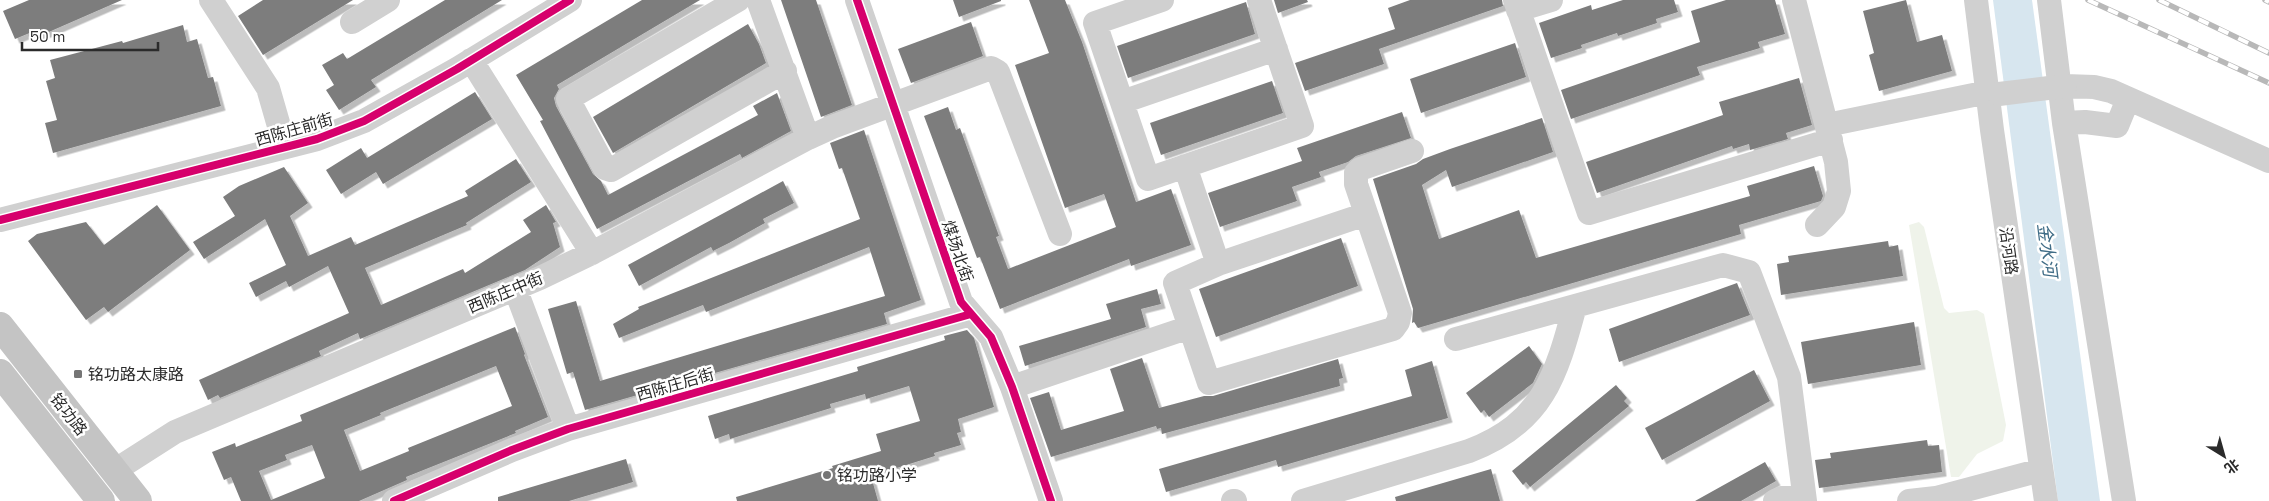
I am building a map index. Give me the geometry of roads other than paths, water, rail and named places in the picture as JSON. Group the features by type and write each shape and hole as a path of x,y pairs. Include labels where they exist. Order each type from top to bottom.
{"main road":[{"name":"铭功路","path":"0,326 138,501"},
{"name":"铭功路","path":"0,373 101,501"}],"street":[{"path":"211,0 268,88 286,147"},
{"path":"352,22 388,0"},
{"name":"西陈庄前街","path":"0,220 286,147 364,121 472,60 570,0"},
{"path":"738,0 568,99 605,168 611,170 785,71"},
{"path":"758,0 808,138"},
{"name":"煤场北街","path":"857,0 961,302 991,337 1012,387 1051,501"},
{"path":"1162,0 1095,23 1148,179 1302,126 1260,0"},
{"path":"1550,0 1517,5 1589,212 1829,132 1991,94 2065,86 2094,87 2111,91 2269,161"},
{"path":"1794,0 1836,162 1839,191 1834,207 1818,226"},
{"path":"2049,0 2064,123 2124,501"},
{"name":"沿河路","path":"1974,1 1991,94 2046,501"},
{"path":"1122,102 1276,49"},
{"path":"472,60 592,253"},
{"name":"西陈庄中街","path":"114,471 176,432 515,288 592,253 808,138 892,104 991,68 998,72 1060,234"},
{"path":"2064,123 2085,122 2117,126 2128,99"},
{"path":"1366,214 1218,264 1175,283 1209,383 1393,330 1398,322 1400,312 1356,184 1356,173 1360,169 1412,151"},
{"path":"1185,166 1218,264"},
{"path":"1456,339 1723,265 1749,272 1789,377 1805,498 1782,498 1775,501"},
{"path":"515,288 568,429"},
{"path":"1303,501 1469,451 1489,444 1507,433 1535,406 1549,386 1560,361 1575,306"},
{"name":"西陈庄后街","path":"394,501 512,450 568,429 971,314"},
{"path":"1012,387 1190,327"},
{"path":"1909,501 1936,498 2041,470"}],"water":[{"name":"金水河","path":"1993,0 2032,0 2100,501 2058,501"}],"railway":[{"path":"2088,0 2269,83"},
{"path":"2159,0 2269,53"},
{"path":"2265,0 2269,2"}],"place":[{"name":"铭功路太康路","path":"78,374"},
{"name":"铭功路小学","path":"827,475"}]}
